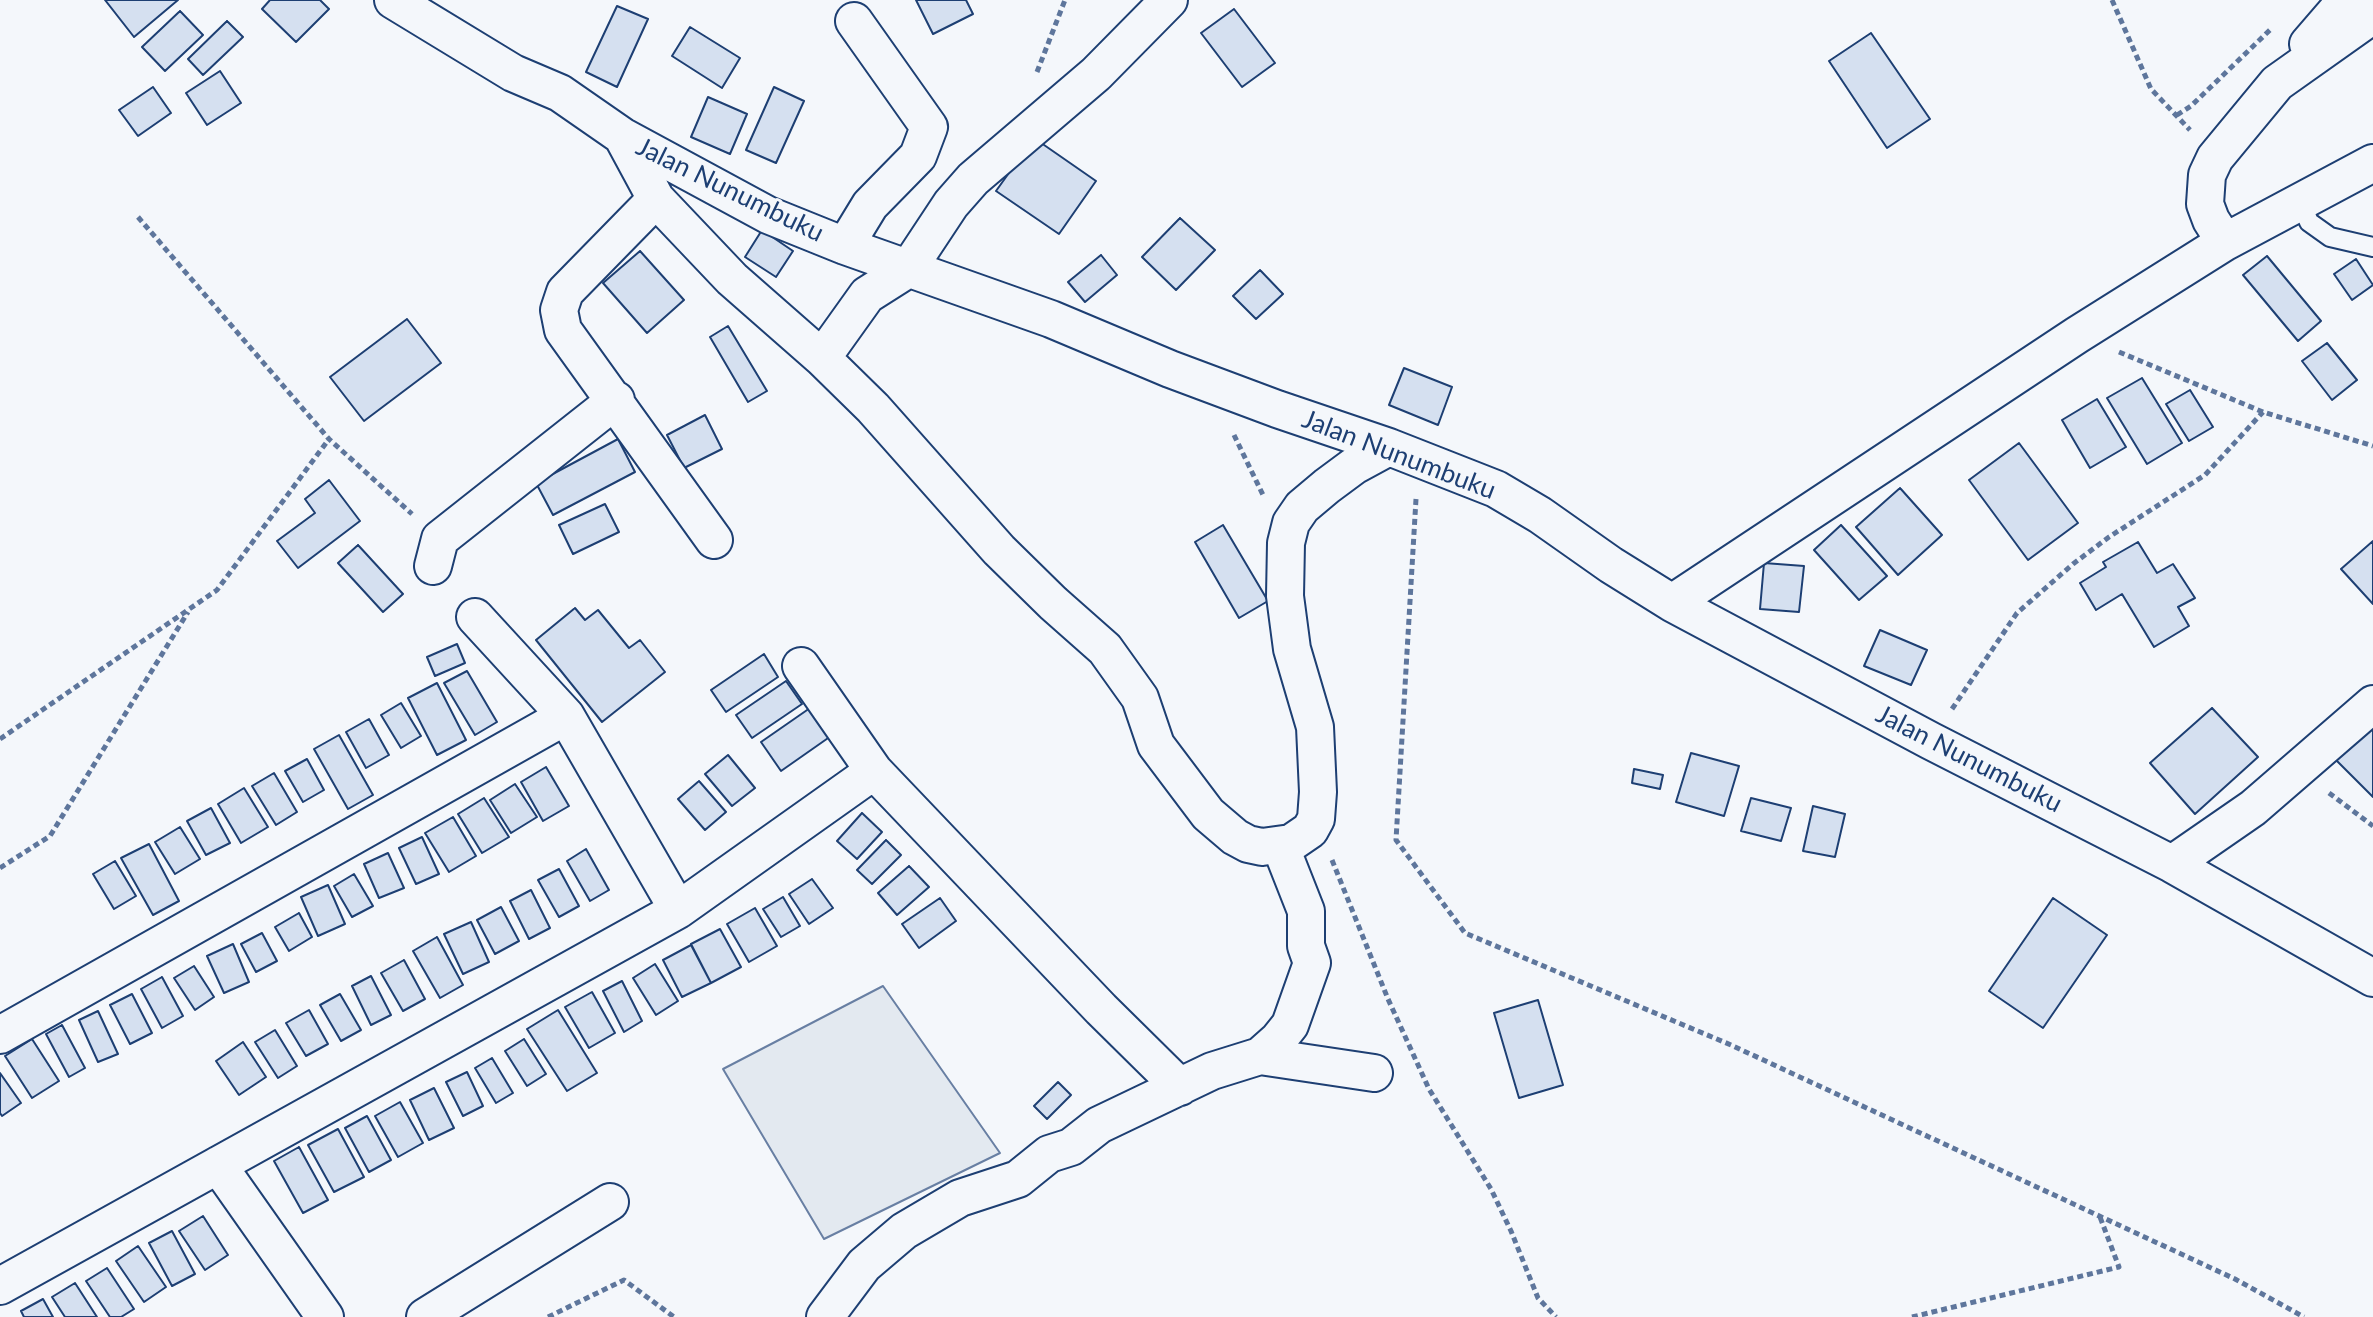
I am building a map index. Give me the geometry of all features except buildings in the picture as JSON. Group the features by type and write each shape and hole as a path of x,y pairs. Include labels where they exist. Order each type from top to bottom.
{"street":[{"name":"Jalan Nunumbuku","path":"393,0 513,73 560,93 622,136 768,215 845,246 1051,319 1209,384 1404,452 1496,489 1672,603 1931,741 2172,864 2373,978"},
{"path":"822,358 867,295 908,269 951,204 973,179 1096,74 1169,0"},
{"path":"2225,242 2205,204 2207,175 2215,158 2346,0"},
{"path":"2277,83 2373,15"},
{"path":"845,246 870,205 918,156 929,127 854,21"},
{"path":"622,136 656,199 732,279 822,358 873,408 999,550 1105,649 1140,698 1156,745 1208,814 1248,844 1262,847 1280,845 1301,837 1310,830 1316,819 1315,727 1292,649 1285,596 1286,543 1291,523 1302,507 1354,466 1404,452"},
{"path":"1672,603 2077,335 2225,242 2373,163"},
{"path":"656,199 565,292 559,310 563,330 714,540"},
{"path":"436,553 616,400"},
{"path":"475,617 566,716 678,910"},
{"path":"801,666 874,771 1101,1009 1180,1087"},
{"path":"2172,864 2253,808 2373,704"},
{"path":"0,1035 566,716"},
{"path":"0,1286 678,910 874,771"},
{"path":"1260,1056 1290,1025 1312,963 1306,946 1306,911 1280,845"},
{"path":"825,1317 864,1265 904,1231 960,1198 1018,1179 1049,1154 1071,1147 1099,1125 1212,1071 1260,1056 1374,1073"},
{"path":"218,1165 325,1317"},
{"path":"425,1317 610,1202"}],"lane":[{"path":"2301,203 2309,222 2330,237 2373,247"}],"path":[{"path":"2112,0 2151,89 2215,158"},
{"path":"2176,115 2191,106 2274,26"},
{"path":"138,217 329,439 436,553"},
{"path":"2077,335 2263,412 2373,446"},
{"path":"1209,384 1286,543"},
{"path":"1931,741 2017,613 2109,537 2205,475 2263,412"},
{"path":"0,739 217,590 329,439"},
{"path":"1404,452 1396,840 1465,933 1731,1045 2235,1279 2304,1317"},
{"path":"0,868 50,836 191,608"},
{"path":"2297,771 2373,826"},
{"path":"1316,819 1388,999 1429,1089 1491,1189 1538,1298 1556,1317"},
{"path":"1912,1317 2119,1267 2099,1216"},
{"path":"548,1317 624,1280 674,1317"}],"shaded area":[{"path":"883,986 1000,1153 824,1239 723,1069"}]}
